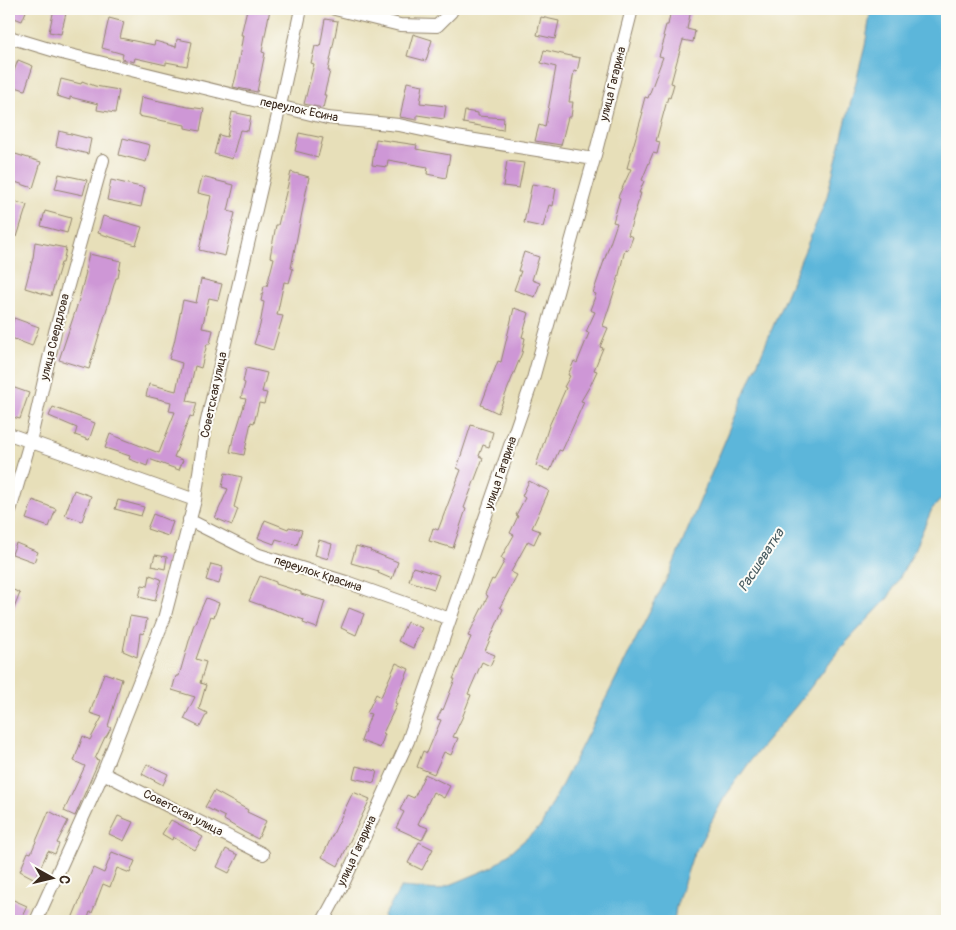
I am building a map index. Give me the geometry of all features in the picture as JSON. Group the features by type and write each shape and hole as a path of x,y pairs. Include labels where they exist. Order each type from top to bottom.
{"street":[{"name":"Советская улица","path":"36,921 103,773 164,618 195,500 206,425 301,9"},
{"path":"335,9 400,25 437,26 452,9"},
{"name":"улица Гагарина","path":"323,921 343,884 408,741 533,379 594,159 632,9"},
{"name":"переулок Есина","path":"9,37 62,53 327,118 399,125 450,136 594,159"},
{"name":"улица Свердлова","path":"9,514 30,442 55,332 103,160"},
{"path":"9,434 195,500"},
{"name":"переулок Красина","path":"189,520 259,554 349,583 450,619"},
{"name":"Советская улица","path":"103,773 263,854"}],"water":[{"name":"Расшеватка","path":"871,9 947,9 947,493 932,509 911,557 888,598 839,650 797,705 754,756 724,798 692,858 676,907 674,921 384,921 384,916 401,887 438,890 493,867 541,826 670,572 826,200 865,46"}],"building":[{"path":"11,9 27,9 22,21 9,16"},
{"path":"54,9 67,9 61,34 49,32"},
{"path":"247,9 270,9 262,52 265,53 257,92 233,87"},
{"path":"671,9 691,10 687,29 695,31 693,42 683,40 671,83 674,84 670,98 668,97 656,141 660,142 657,154 653,153 642,180 644,181 639,193 641,193 628,235 633,237 628,250 625,249 617,283 603,326 608,328 600,347 603,348 594,370 597,371 581,401 584,402 562,451 559,450 550,471 536,466 549,426 566,388 564,387 570,376 568,375 574,361 577,363 589,333 586,332 595,312 590,310 596,294 593,293 617,223 613,222 620,198 618,197 631,169 627,168 643,112 641,112 645,97 648,98 663,57 659,56"},
{"path":"541,17 559,21 555,39 537,35"},
{"path":"109,18 124,22 120,38 154,45 155,41 176,47 177,39 192,42 187,66 166,62 166,65 135,58 134,62 122,59 123,54 102,48"},
{"path":"325,19 338,21 323,108 304,104 314,64 311,63 315,46 320,47"},
{"path":"413,34 432,40 426,61 407,56"},
{"path":"544,50 580,58 577,72 574,71 569,102 573,102 571,117 568,117 561,145 535,141 539,125 545,127 556,67 541,63"},
{"path":"18,60 33,66 25,90 9,85"},
{"path":"61,79 81,84 82,81 95,86 119,90 115,113 97,110 98,104 70,97 70,100 57,96"},
{"path":"407,82 423,85 420,103 446,106 444,119 417,115 417,120 400,117"},
{"path":"141,97 204,109 200,131 185,128 185,125 138,116"},
{"path":"465,111 478,113 478,116 504,118 503,130 463,123"},
{"path":"232,112 251,116 248,131 240,130 232,159 214,154 219,135 227,137"},
{"path":"59,131 91,139 88,154 56,146"},
{"path":"299,133 323,138 318,157 295,151"},
{"path":"123,138 150,145 146,162 119,155"},
{"path":"376,139 417,145 416,149 450,155 446,178 427,174 428,167 388,160 387,167 372,165"},
{"path":"9,152 41,162 33,188 9,180"},
{"path":"507,161 524,163 519,188 503,186"},
{"path":"291,172 309,177 291,268 293,269 289,283 284,282 277,315 283,316 273,350 254,344 264,302 261,301 264,286 267,286 274,258 270,257 276,225 278,225"},
{"path":"59,174 87,180 83,195 55,189"},
{"path":"202,177 234,185 228,211 235,213 225,256 199,250 211,196 198,193"},
{"path":"111,180 145,188 141,207 107,200"},
{"path":"532,184 556,188 553,206 549,205 543,227 524,223"},
{"path":"9,200 27,205 17,237 9,234"},
{"path":"45,211 71,218 67,233 41,226"},
{"path":"103,216 142,227 136,245 98,233"},
{"path":"35,242 66,248 63,263 61,263 51,296 25,288"},
{"path":"524,252 539,257 532,280 540,283 535,297 514,290 521,271 518,271"},
{"path":"89,254 121,261 118,278 116,278 89,369 59,360 78,303"},
{"path":"201,279 222,284 218,300 209,298 202,328 213,330 210,344 207,344 201,368 195,366 187,401 197,403 193,417 190,416 174,457 183,460 179,470 149,459 147,466 129,459 130,456 105,448 110,434 159,453 175,412 169,411 171,402 146,396 149,384 176,391 182,363 169,359 183,300 196,303"},
{"path":"514,308 529,313 522,337 525,338 522,353 498,413 481,405 498,361 501,362"},
{"path":"14,318 39,327 32,346 9,337"},
{"path":"246,368 267,373 262,392 267,393 264,404 259,403 254,423 251,422 244,455 230,452 246,399 241,398"},
{"path":"9,386 29,393 20,419 9,416"},
{"path":"53,407 95,423 89,440 75,435 77,428 49,416"},
{"path":"471,425 493,432 489,447 483,445 479,456 483,458 464,508 466,509 453,548 429,541 433,528 438,530 461,470 457,468"},
{"path":"225,473 242,477 234,507 238,509 232,525 215,518 228,489 222,487"},
{"path":"529,481 549,491 532,528 540,531 534,544 528,541 511,572 517,575 500,607 503,609 485,651 495,655 490,666 482,662 468,694 471,695 453,737 458,738 451,755 444,752 434,774 417,767 423,751 427,753 441,720 437,719 443,710 455,679 453,679 471,637 468,636 488,596 485,594 492,579 494,580 505,560 501,558 514,535 510,533 518,516 516,515 525,498 522,496"},
{"path":"74,490 91,496 82,521 65,515"},
{"path":"33,500 56,509 49,527 26,519"},
{"path":"118,500 144,507 141,516 115,509"},
{"path":"153,514 173,522 168,536 147,529"},
{"path":"265,520 288,529 289,527 302,530 297,545 276,539 274,544 258,538"},
{"path":"319,540 332,544 328,559 315,555"},
{"path":"16,543 38,552 34,562 12,554"},
{"path":"356,546 371,550 398,562 392,579 378,573 379,571 351,563"},
{"path":"155,555 167,557 165,569 152,566"},
{"path":"211,564 223,567 219,584 206,580"},
{"path":"413,567 439,575 434,589 409,581"},
{"path":"150,575 161,579 155,601 139,597 142,585 148,586"},
{"path":"260,576 276,582 276,584 301,592 301,594 325,601 317,628 303,623 304,620 249,601"},
{"path":"9,588 20,593 9,621"},
{"path":"206,598 219,603 214,617 211,616 196,659 206,662 200,683 206,685 199,709 207,713 200,727 184,719 195,697 172,690 176,676 179,676 193,627"},
{"path":"349,608 364,614 356,635 341,628"},
{"path":"130,616 147,619 144,634 140,633 137,657 123,651"},
{"path":"407,622 422,628 413,648 398,641"},
{"path":"396,663 409,669 395,703 397,704 383,733 385,734 380,748 361,741 371,714 367,713 376,694 381,697"},
{"path":"104,673 122,679 108,726 111,728 95,759 99,760 75,816 64,811 85,766 74,761 83,736 90,740 102,717 90,713"},
{"path":"147,764 168,774 163,785 142,774"},
{"path":"356,766 377,771 374,783 353,778"},
{"path":"425,774 450,786 444,798 433,792 418,824 428,828 422,840 396,828 404,812 400,810 407,795 414,798"},
{"path":"214,791 248,810 247,812 266,821 258,839 224,820 225,817 205,807"},
{"path":"353,792 370,799 338,866 322,857"},
{"path":"49,811 68,821 57,843 59,844 55,854 48,851 35,879 20,871 28,852 31,853"},
{"path":"118,816 133,822 124,841 109,834"},
{"path":"171,820 203,837 195,850 173,837 172,840 162,834"},
{"path":"419,842 433,849 422,870 408,863"},
{"path":"226,849 238,855 229,873 217,867"},
{"path":"112,852 135,861 130,873 117,868 110,887 103,884 87,921 71,921 93,868 104,873"},
{"path":"9,898 27,906 20,921 9,916"}]}
